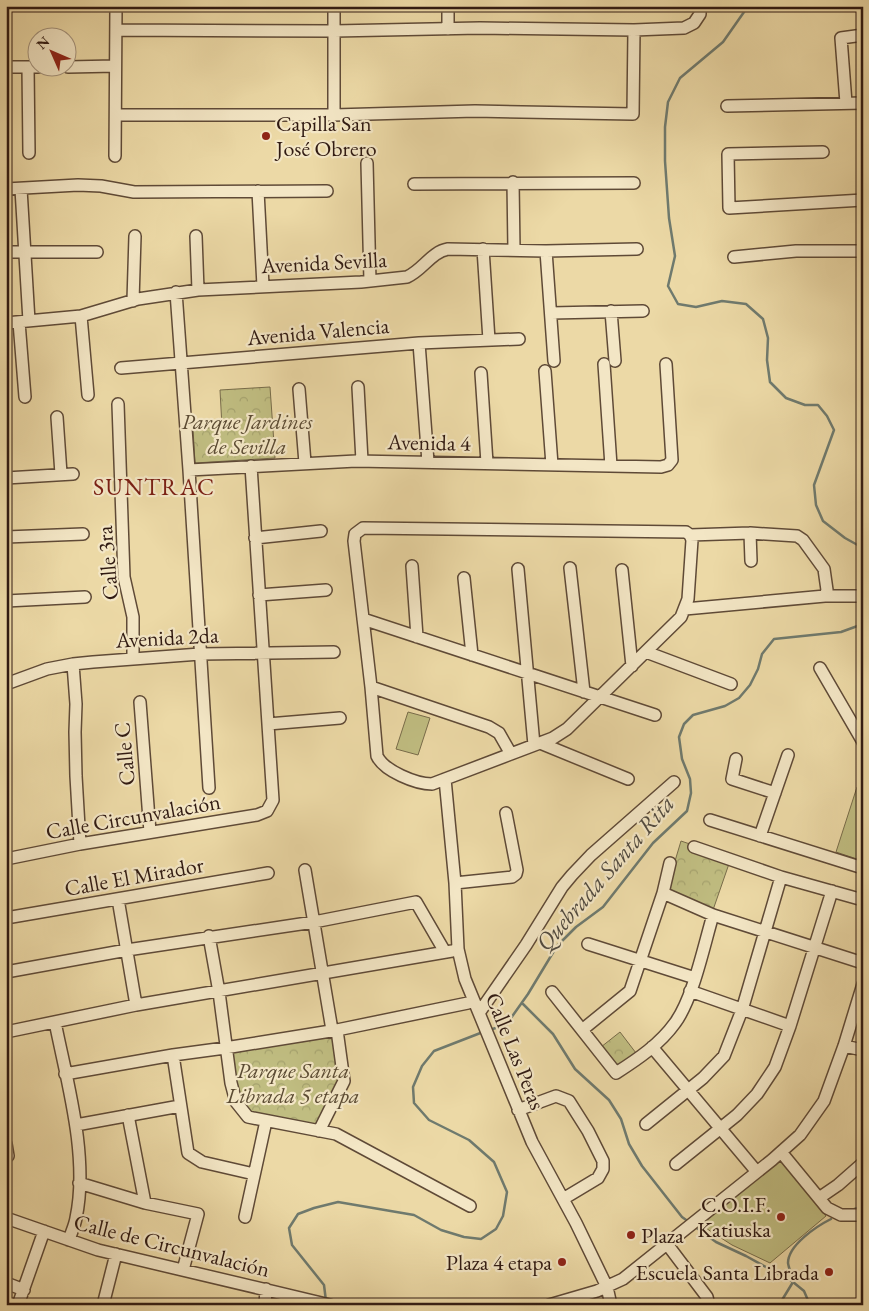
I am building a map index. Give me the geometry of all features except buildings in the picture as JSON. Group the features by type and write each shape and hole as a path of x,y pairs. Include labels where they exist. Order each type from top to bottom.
{"street":[{"path":"115,156 116,6"},
{"path":"334,6 334,115"},
{"path":"448,6 448,29"},
{"path":"116,30 334,31 480,28 634,30 684,28 694,23 700,14 700,6"},
{"path":"116,115 334,115 474,111 633,114 634,30"},
{"path":"846,103 841,38 863,35"},
{"path":"78,67 115,66"},
{"path":"6,67 28,67"},
{"path":"29,153 32,78"},
{"path":"727,106 863,103"},
{"path":"823,152 728,154 728,208 863,200"},
{"path":"368,163 370,281"},
{"path":"513,182 514,250"},
{"path":"414,184 513,182 634,183"},
{"path":"6,189 78,185 100,186 134,192 326,191"},
{"path":"21,189 26,251 24,322 25,397"},
{"path":"258,191 263,286"},
{"path":"133,301 135,236"},
{"path":"196,236 198,290"},
{"path":"734,257 862,247"},
{"name":"Avenida Sevilla","path":"6,323 81,316 133,301 176,292 370,281 407,277 414,274 440,250 448,249 546,251 637,249"},
{"path":"483,249 489,340"},
{"path":"546,251 554,361"},
{"path":"6,252 97,252"},
{"path":"176,292 209,788"},
{"path":"611,311 615,361"},
{"path":"551,313 643,311"},
{"path":"81,316 88,395"},
{"name":"Avenida Valencia","path":"121,368 419,343 519,339"},
{"path":"419,343 428,462"},
{"path":"604,364 611,466"},
{"name":"Avenida 4","path":"189,470 362,461 661,467 668,465 672,460 666,364"},
{"path":"545,370 552,465"},
{"path":"481,373 487,463"},
{"path":"358,387 362,461"},
{"path":"299,389 305,463"},
{"name":"Calle 3ra","path":"118,404 124,577 133,616 133,658"},
{"path":"6,478 67,474 57,417"},
{"path":"251,466 268,724 340,718"},
{"path":"690,535 692,540 688,599 682,617 567,728 553,738 432,784 415,782 380,762 377,756 354,542 355,534 363,528 686,532 690,535 791,535 803,540 824,569 827,590 825,596"},
{"path":"255,538 321,531"},
{"path":"6,537 83,534"},
{"path":"750,534 751,562"},
{"path":"412,566 417,637"},
{"path":"570,568 584,692"},
{"path":"518,569 527,673 537,744"},
{"path":"622,570 632,666"},
{"path":"464,578 472,655"},
{"path":"259,595 326,590"},
{"path":"685,610 825,596 863,596"},
{"path":"6,601 85,597"},
{"path":"363,619 655,715"},
{"name":"Avenida 2da","path":"6,684 47,669 73,664 133,658 200,654 334,652"},
{"path":"646,652 732,684"},
{"path":"73,664 80,844"},
{"path":"820,668 863,742"},
{"path":"371,687 489,727 499,733 511,754"},
{"name":"Calle C","path":"140,702 150,832"},
{"name":"Calle Circunvalación","path":"7,859 80,844 257,815 267,811 273,800 268,724"},
{"path":"537,744 628,780"},
{"path":"760,836 788,755"},
{"path":"736,759 732,779 775,793"},
{"name":"Calle Las Peras","path":"445,779 455,883 458,949 466,979 532,1142 606,1287 611,1305"},
{"path":"480,1015 562,887 597,849 674,782"},
{"path":"432,784 447,795"},
{"path":"455,883 512,877 516,874 517,870 506,813"},
{"path":"710,820 863,868"},
{"path":"6,847 7,859"},
{"path":"694,848 780,877 863,900"},
{"path":"582,1030 630,992 664,893 670,863"},
{"path":"305,870 322,972 344,1081 319,1131"},
{"name":"Calle El Mirador","path":"6,918 268,873"},
{"path":"646,1124 689,1090 724,1056 742,1010 780,877"},
{"path":"676,1164 721,1129 757,1094 775,1067 790,1026 832,891"},
{"path":"664,893 713,915 863,963"},
{"path":"118,899 136,1005"},
{"path":"6,972 208,936 314,922 416,902 445,952"},
{"path":"552,992 616,1073 665,1036 676,1022 684,1008 690,991 713,915"},
{"path":"208,936 219,992 231,1083 236,1102 248,1118 336,1134 470,1206"},
{"path":"588,944 694,978"},
{"path":"6,1032 136,1005 458,949"},
{"path":"556,1304 623,1280 704,1216 800,1135 824,1101 844,1046 863,984"},
{"path":"690,991 790,1026"},
{"path":"65,1074 334,1030 468,1003"},
{"path":"55,1022 76,1125 79,1153 76,1218 69,1240"},
{"path":"844,1046 863,1050"},
{"path":"652,1047 757,1172"},
{"path":"173,1055 188,1153 202,1162 254,1174"},
{"path":"518,1110 556,1096 569,1101 588,1131 603,1161 602,1169 598,1178 562,1198"},
{"path":"76,1125 180,1106"},
{"path":"128,1116 145,1203"},
{"path":"245,1217 266,1121"},
{"path":"6,1144 8,1156"},
{"path":"781,1152 827,1208 841,1216 863,1215"},
{"path":"819,1198 838,1185 863,1163"},
{"path":"79,1183 145,1203 198,1214 183,1270"},
{"name":"Calle de Circunvalación","path":"6,1218 98,1250 330,1305"},
{"path":"18,1305 44,1231"},
{"path":"667,1244 707,1297 710,1305"},
{"path":"103,1305 116,1254"},
{"path":"6,1283 24,1290"},
{"path":"265,1305 266,1290"}],"green space":[{"name":"Parque Jardines de Sevilla","path":"270,387 275,458 195,463 193,429 222,427 220,390"},
{"path":"408,712 430,718 418,755 396,749"},
{"path":"857,787 863,788 863,861 836,852"},
{"path":"681,841 731,858 713,910 666,891"},
{"name":"Parque Santa Librada 5 etapa","path":"332,1030 344,1081 319,1131 266,1121 236,1102 231,1052"},
{"path":"620,1032 636,1053 617,1067 601,1047"},
{"path":"780,1160 826,1216 770,1263 732,1245 701,1225"}],"waterway":[{"name":"Quebrada Santa Rita","path":"746,6 744,12 723,42 680,78 668,102 665,127 665,161 669,218 675,256 668,286 678,304 696,307 722,301 746,304 763,319 768,338 767,360 770,382 786,398 805,405 818,405 827,416 834,430 814,485 816,505 823,521 845,538 863,548"},
{"name":"Quebrada Santa Rita","path":"489,1030 506,1025 528,994 557,946 576,927 603,907 653,843 687,811 691,793 690,779 682,759 679,737 684,724 693,715 725,706 739,698 750,685 758,669 762,654 774,639 841,632 863,624"},
{"path":"522,1003 553,1034 575,1069 609,1100 621,1119 629,1144 642,1166 682,1217 689,1222"},
{"name":"Quebrada Santa Rita","path":"326,1301 324,1285 292,1245 289,1228 298,1214 338,1202 414,1215 441,1230 464,1237 481,1239 496,1229 503,1216 507,1192 494,1162 469,1140 429,1120 414,1103 413,1087 422,1066 434,1051 483,1032"},
{"path":"849,1211 863,1206"},
{"path":"793,1282 788,1263 789,1256 804,1237 831,1219"},
{"path":"694,1226 716,1242 793,1282 804,1291 810,1305"},
{"path":"779,1305 793,1282"}],"place":[{"name":"Capilla San José Obrero","path":"266,136"},
{"name":"C.O.I.F. Katiuska","path":"781,1217"},
{"name":"Plaza","path":"631,1235"},
{"name":"Plaza 4 etapa","path":"562,1262"},
{"name":"Escuela Santa Librada","path":"829,1272"}],"district":[{"name":"SUNTRAC","path":"154,487"}]}
